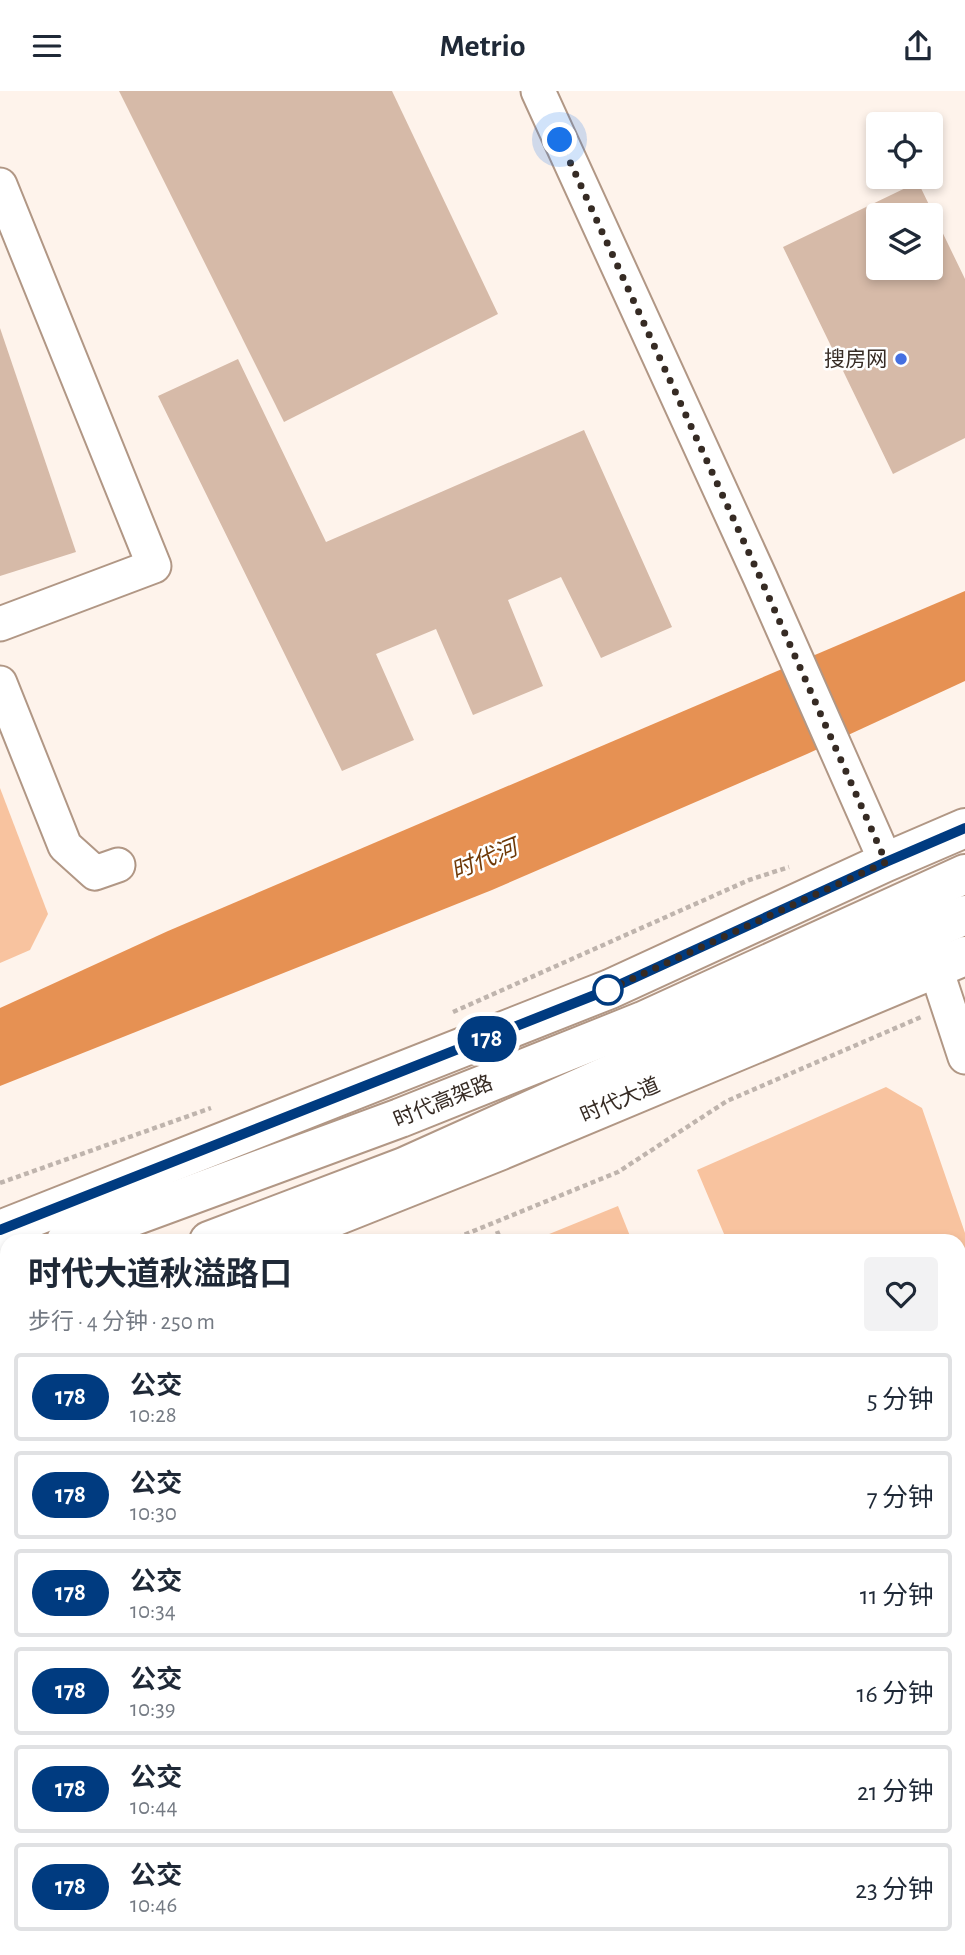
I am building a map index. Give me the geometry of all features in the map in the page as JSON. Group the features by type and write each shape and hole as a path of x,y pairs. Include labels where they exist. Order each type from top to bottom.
{"main road":[{"path":"0,1230 610,989 965,828"},
{"name":"时代高架路","path":"85,1234 400,1118 643,1021 965,874"},
{"name":"时代高架路","path":"227,1234 404,1167 965,915"},
{"name":"时代大道","path":"291,1234 499,1151 950,962"}],"street":[{"path":"538,91 760,577 886,862"},
{"path":"0,185 154,566 0,624"},
{"path":"0,683 65,846 95,873 118,865"},
{"path":"950,962 948,1005 965,1057"}],"path":[{"path":"447,1015 748,880 799,864"},
{"path":"466,1234 618,1172 727,1101 948,1005"},
{"path":"0,1183 220,1104"}],"shaded area":[{"path":"0,788 48,914 30,950 0,963"},
{"path":"886,1087 922,1108 965,1234 724,1234 697,1170"},
{"path":"618,1206 629,1234 549,1234"}],"water":[{"name":"时代河","path":"965,591 965,681 807,754 492,890 0,1086 0,1008 168,931"}],"building":[{"path":"119,91 392,91 498,314 284,422"},
{"name":"搜房网","path":"903,189 921,189 928,203 874,203"},
{"name":"搜房网","path":"866,207 866,280 943,280 943,234 965,279 965,438 893,474 783,247"},
{"path":"0,328 76,552 0,576"},
{"path":"238,359 326,542 584,430 672,627 601,658 561,577 508,600 543,686 473,715 436,629 376,654 414,740 342,771 158,396"}],"bus line":[{"name":"178","path":"0,1230 610,989 965,828"}],"place":[{"name":"搜房网","path":"901,359"}],"route":[{"path":"560,140 760,577 886,862 608,990"}]}
